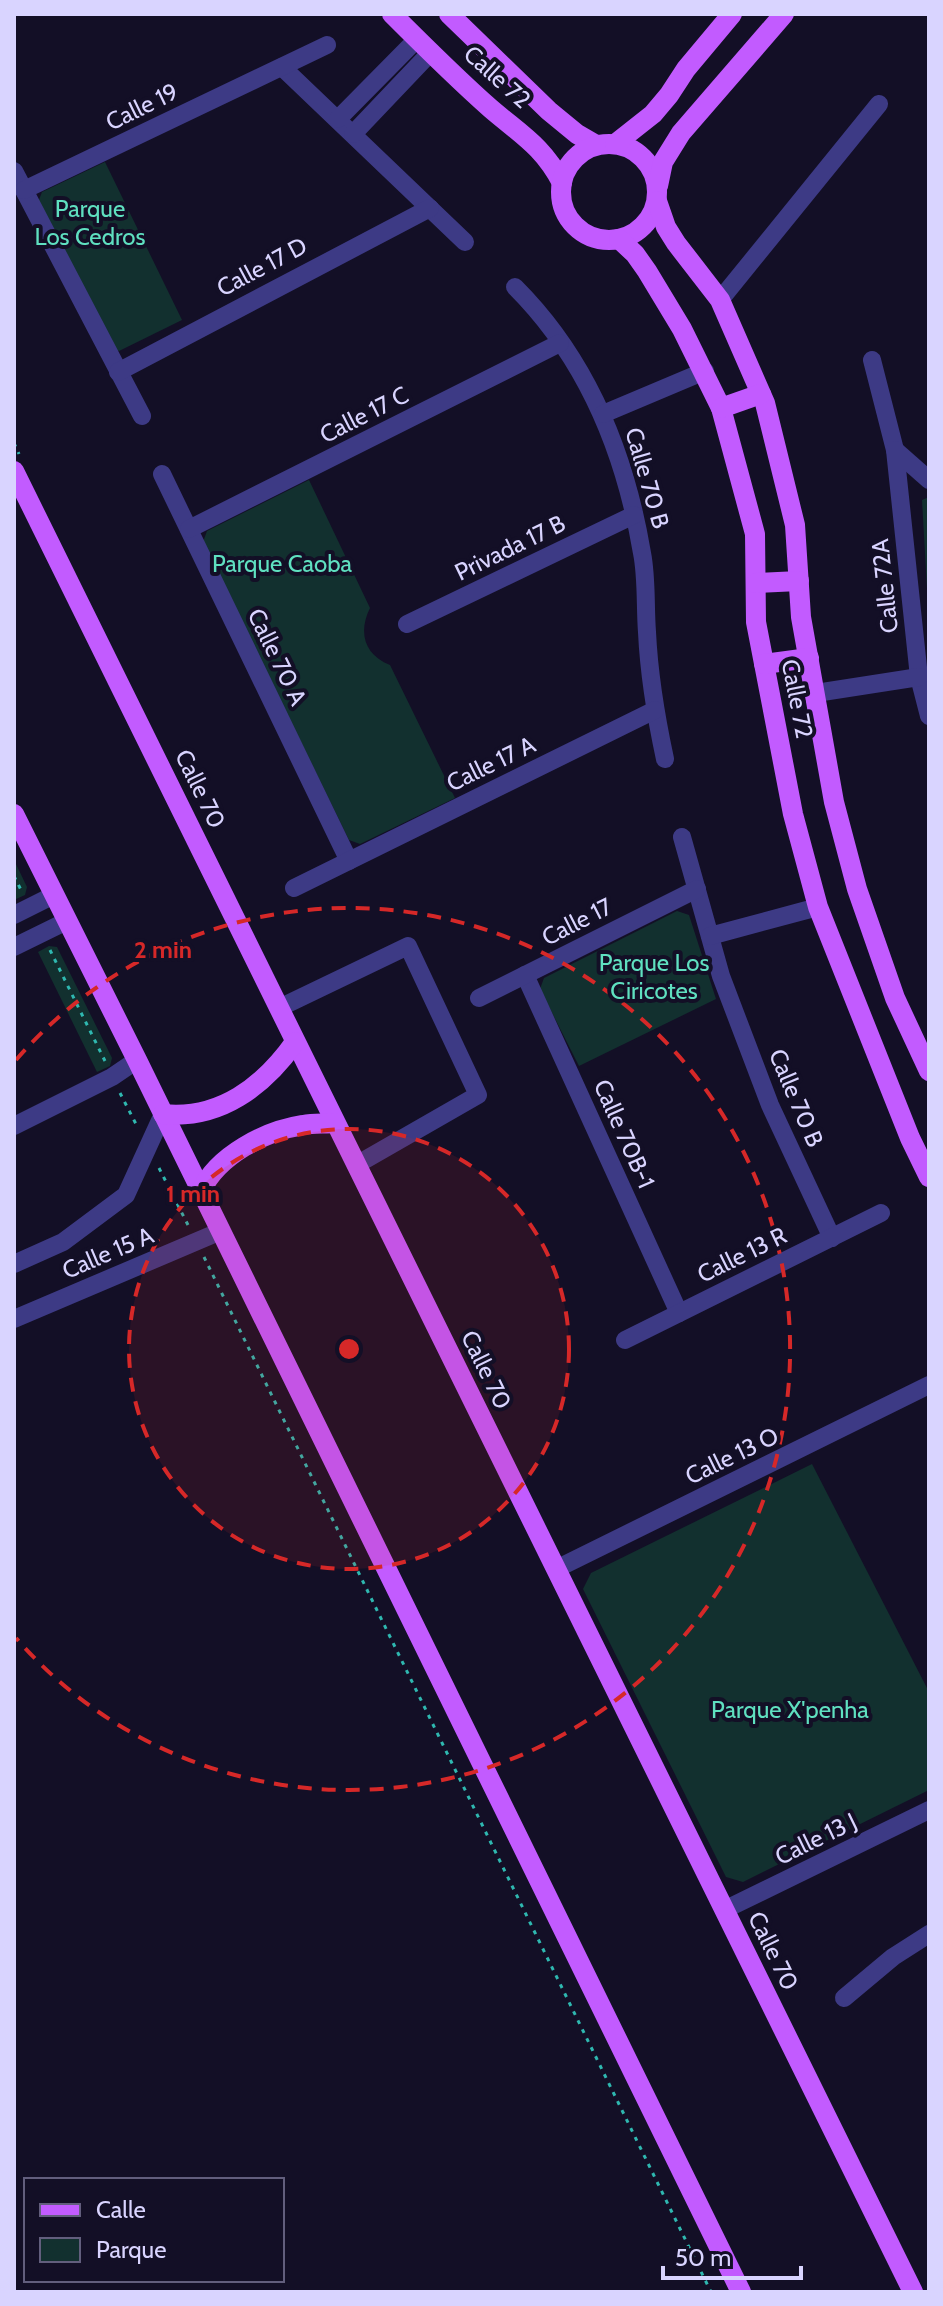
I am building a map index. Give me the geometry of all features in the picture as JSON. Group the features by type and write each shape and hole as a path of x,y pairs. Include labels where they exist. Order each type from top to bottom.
{"main road":[{"name":"Calle 72","path":"392,14 491,108 542,151 562,183"},
{"name":"Calle 72","path":"449,14 549,111 577,134 606,144"},
{"path":"732,14 653,114 606,144 584,151 565,171 563,206 575,226 585,234 607,240 619,239 640,230 653,212 663,162 671,148 698,112 784,14"},
{"path":"606,144 636,151 645,159 651,168 657,195"},
{"name":"Calle 72","path":"657,195 666,227 720,300 765,403 795,525 801,617 834,802 857,889 895,998 929,1071"},
{"name":"Calle 72","path":"619,239 647,271 705,371 721,408 755,534 756,622 793,814 818,907 910,1138 929,1177"},
{"path":"721,408 761,394"},
{"name":"Calle 70","path":"14,471 913,2292"},
{"path":"756,583 799,581"},
{"path":"764,664 809,658"},
{"path":"14,814 741,2292"},
{"path":"857,1005 878,1010 895,998"},
{"path":"163,1114 179,1116 204,1112 232,1101 255,1087 278,1066 295,1042"},
{"path":"201,1191 207,1178 223,1162 250,1144 278,1131 335,1123"}],"street":[{"name":"Calle 19","path":"24,190 327,45"},
{"path":"338,119 424,46"},
{"path":"353,134 424,46"},
{"path":"282,67 465,242"},
{"path":"720,300 879,104"},
{"path":"14,171 142,416"},
{"name":"Calle 17 D","path":"118,372 430,208"},
{"name":"Calle 70 B","path":"515,287 536,308 581,374 603,414 620,457 643,555 655,710 665,759"},
{"name":"Calle 17 C","path":"189,529 560,343"},
{"name":"Calle 72A","path":"872,360 895,450 919,677 929,716"},
{"path":"603,414 705,371"},
{"path":"895,450 929,480"},
{"name":"Calle 70 A","path":"162,474 349,861"},
{"name":"Privada 17 B","path":"407,624 634,515"},
{"path":"816,693 919,677"},
{"name":"Calle 17 A","path":"294,888 655,710"},
{"name":"Calle 70 B","path":"682,837 721,976 770,1105 832,1238"},
{"name":"Calle 17","path":"479,998 697,889"},
{"path":"14,915 54,895"},
{"path":"710,936 818,907"},
{"path":"14,947 67,921"},
{"path":"279,1008 408,946 478,1095 356,1165"},
{"name":"Calle 70B-1","path":"525,975 679,1313"},
{"path":"14,1126 112,1077 137,1060"},
{"name":"Calle 15 A","path":"14,1264 63,1242 126,1195 163,1114"},
{"name":"Calle 13 R","path":"625,1340 881,1213"},
{"name":"Calle 15 A","path":"14,1318 221,1231"},
{"name":"Calle 13 O","path":"556,1569 929,1385"},
{"name":"Calle 13 J","path":"724,1910 927,1817"},
{"path":"844,1998 893,1957 929,1934"}],"path":[{"path":"196,1242 711,2292"}],"green space":[{"name":"Parque Los Cedros","path":"105,162 182,320 119,351 107,347 37,205 42,192"},
{"name":"Parque Caoba","path":"309,480 370,608 364,626 369,649 390,665 455,798 360,844 349,840 203,542 207,531"},
{"path":"929,497 929,625 922,500"},
{"path":"14,860 27,887 25,895 14,900"},
{"name":"Parque Los Ciricotes","path":"677,911 689,915 716,999 579,1066 540,989 544,978"},
{"path":"49,946 57,947 112,1058 110,1066 97,1072 38,952"},
{"name":"Parque X'penha","path":"812,1464 929,1692 929,1790 743,1882 726,1877 583,1589 591,1573"}]}
